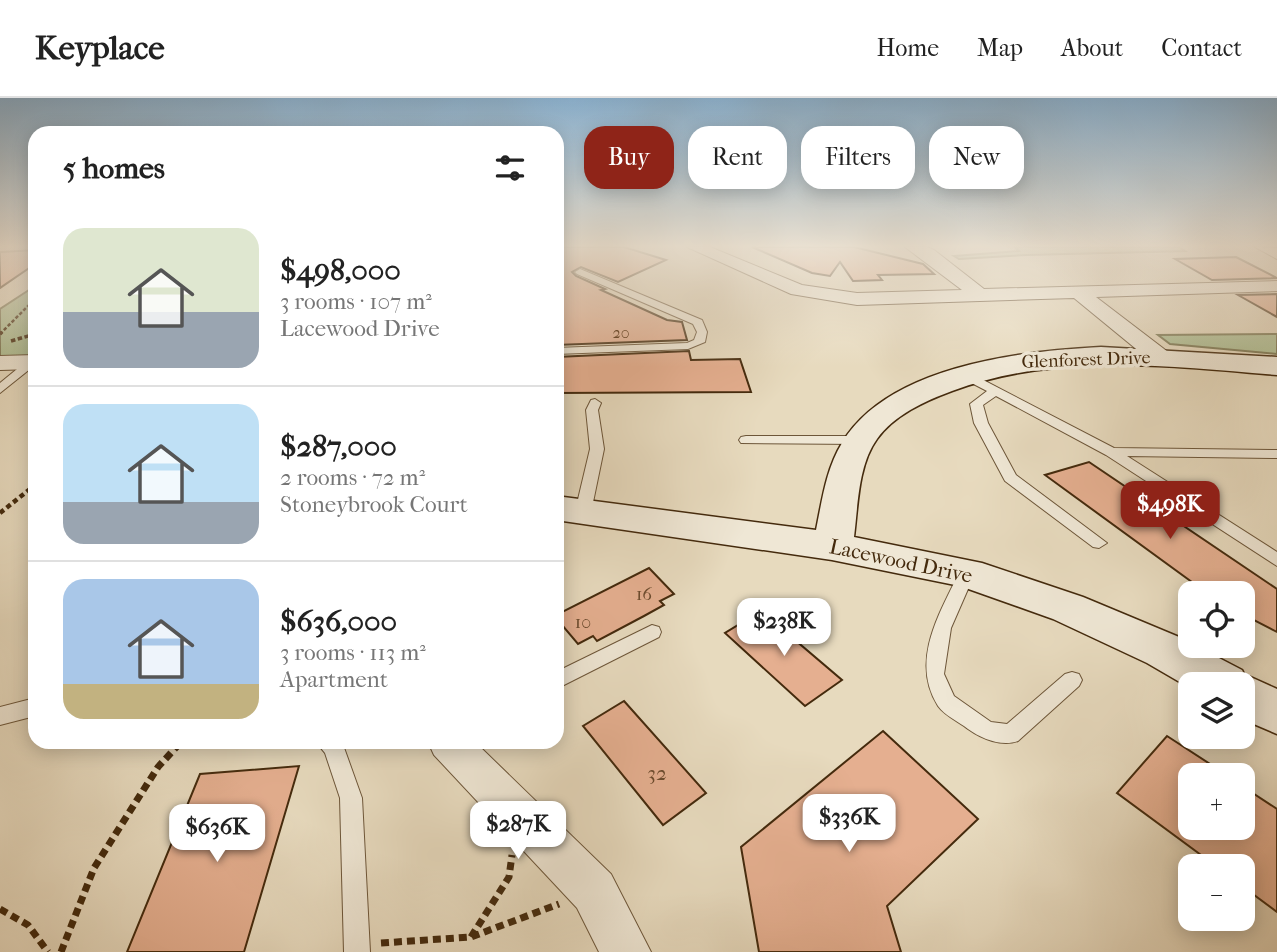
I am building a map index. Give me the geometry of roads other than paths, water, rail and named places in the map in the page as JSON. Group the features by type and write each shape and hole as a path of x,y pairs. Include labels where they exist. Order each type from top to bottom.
{"street":[{"path":"793,287 816,294 857,299 1253,287"},
{"path":"969,287 981,296"},
{"path":"1079,293 1160,357"},
{"name":"Glenforest Drive","path":"832,546 852,456 860,440 896,404 964,374 1016,362 1056,357 1116,355 1277,366"},
{"path":"0,363 28,362"},
{"name":"Lacewood Drive","path":"570,510 832,546 967,573 1068,608 1163,650 1203,672"},
{"path":"1255,701 1277,713"},
{"path":"460,749 517,813 594,891 626,952"}],"lane":[{"path":"564,351 688,346 699,342 702,332 698,322 615,287"},
{"path":"0,389 28,367"},
{"path":"964,374 1111,452 1277,560"},
{"path":"996,391 976,404 981,423 1010,478 1099,543"},
{"path":"570,510 597,449 592,410 594,403"},
{"path":"746,440 860,440"},
{"path":"1111,452 1277,454"},
{"path":"967,573 942,628 934,674 946,702 986,730 1011,734 1072,680"},
{"path":"564,677 652,632"},
{"path":"0,716 28,709"},
{"path":"335,749 351,798 356,949"}]}
